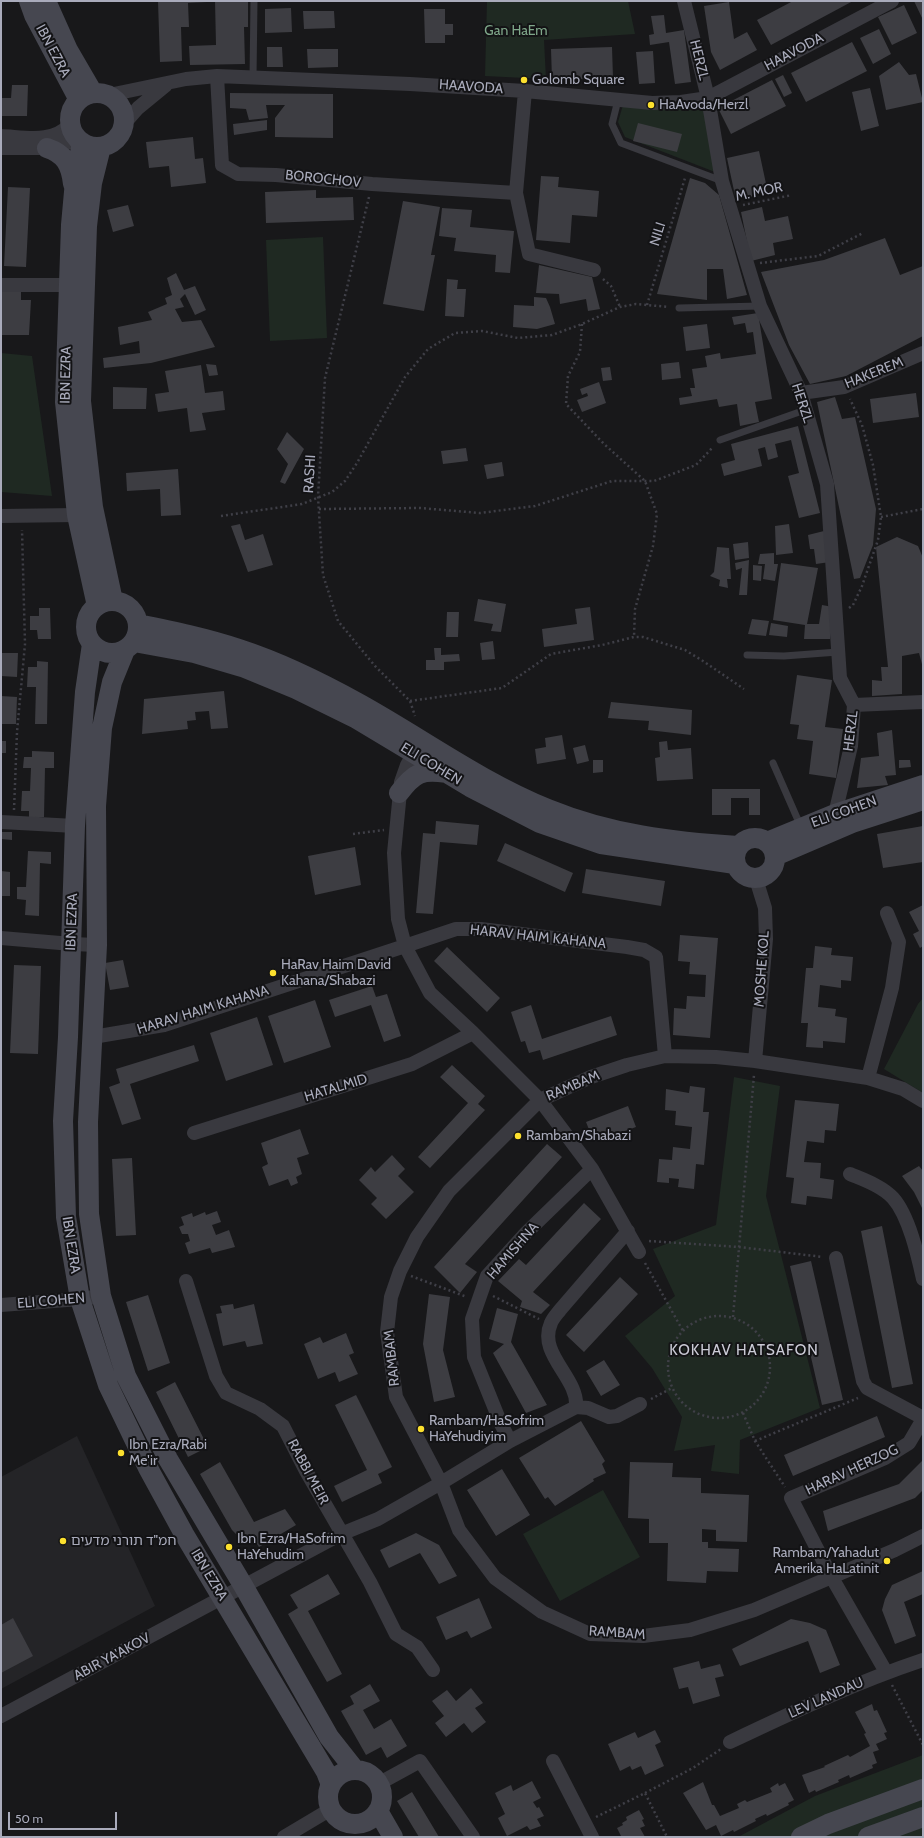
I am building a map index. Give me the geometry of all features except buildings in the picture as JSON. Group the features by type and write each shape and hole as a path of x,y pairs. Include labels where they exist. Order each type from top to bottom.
{"street":[{"name":"IBN EZRA","path":"29,1 34,15 94,96"},
{"name":"IBN EZRA","path":"46,1 68,50 94,96"},
{"name":"HERZL","path":"684,1 708,98 722,181 760,306 801,393 827,484 840,678 854,705 851,746 834,814"},
{"name":"HAAVODA","path":"94,96 186,79 217,76 410,84 525,91 618,100 674,102 708,98 871,6 892,1"},
{"name":"BOROCHOV","path":"217,76 222,165 238,174 276,175 372,184 516,194"},
{"name":"HAAVODA","path":"124,124 138,108 170,83"},
{"path":"525,91 516,194 529,254 594,270"},
{"path":"1,136 52,137 64,131 77,136 88,145 101,147 116,139 124,124 124,115 116,100 94,96 73,107 70,115 77,136"},
{"name":"IBN EZRA","path":"77,136 68,285 64,402 77,515 105,604"},
{"path":"46,148 77,136"},
{"name":"IBN EZRA","path":"101,147 92,183 87,226 81,401 105,604"},
{"path":"1,148 46,148 56,151 69,165 74,192"},
{"path":"1,286 68,285"},
{"name":"HAKEREM","path":"801,393 844,387 923,353"},
{"path":"1,516 77,515"},
{"path":"105,604 127,606 136,617 132,638 116,653 107,653 99,650 92,644 86,631 86,624 92,611 105,604"},
{"name":"IBN EZRA","path":"132,638 112,682 102,728 96,806 97,945 94,1037 88,1122 89,1214 101,1296 126,1376 168,1459 244,1587 325,1731 344,1759 355,1770"},
{"name":"ELI COHEN","path":"132,638 194,652 245,668 296,689 547,809 601,828 696,844 737,855"},
{"name":"IBN EZRA","path":"92,644 85,692 75,826 72,944 63,1129 66,1217 80,1299 108,1385 148,1468 326,1772 331,1785"},
{"path":"854,705 923,702"},
{"path":"417,746 407,765 400,793 394,853 394,878 398,919 405,946 430,993 474,1033 540,1100 592,1169 639,1252"},
{"name":"ELI COHEN","path":"417,746 446,773 470,788 540,823 601,844 737,855"},
{"path":"400,793 407,782 419,774 428,771 446,773"},
{"name":"ELI COHEN","path":"771,849 801,827 834,814 923,785"},
{"name":"ELI COHEN","path":"771,849 923,800"},
{"path":"7,822 75,826"},
{"path":"748,839 761,839 771,849 775,862 771,871 762,877 756,878 751,878 741,873 737,855 748,839"},
{"name":"MOSHE KOL","path":"755,1061 766,939 765,908 756,878"},
{"path":"868,1078 892,988 899,942 887,913"},
{"name":"HARAV HAIM KAHANA","path":"94,1037 164,1025 405,946 434,935 456,929 481,929 644,950 656,957 666,1056"},
{"path":"1,938 97,945"},
{"name":"HATALMID","path":"194,1133 412,1064 474,1033"},
{"name":"RAMBAM","path":"923,1101 903,1090 868,1078 755,1061 716,1057 666,1056 627,1065 598,1075 540,1100 449,1191 417,1237 400,1272 392,1297 387,1332 396,1397 441,1484 459,1530 495,1578 542,1612 590,1634 643,1636 690,1630 754,1610 895,1550 923,1536"},
{"name":"HAMISHNA","path":"510,1441 501,1424 474,1357 472,1318 487,1276 526,1233 592,1169"},
{"path":"850,1174 872,1183 893,1198 906,1220 923,1274"},
{"path":"630,1235 560,1310 550,1324 549,1338 552,1352 574,1390 577,1399 576,1407 588,1408 609,1417 617,1416 640,1404"},
{"path":"836,1258 864,1381 867,1388 923,1418"},
{"name":"RABBI MEIR","path":"186,1281 216,1376 226,1393 260,1409 283,1426 341,1534 370,1582 396,1634 417,1647 433,1670"},
{"name":"ELI COHEN","path":"1,1305 101,1296"},
{"name":"ABIR YA'AKOV","path":"1,1716 341,1534 378,1519 441,1484 510,1441 576,1407"},
{"name":"HARAV HERZOG","path":"791,1498 885,1458 909,1443 923,1418"},
{"path":"791,1498 831,1576 886,1672"},
{"name":"LEV LANDAU","path":"730,1742 798,1710 886,1672 923,1660"},
{"path":"553,1760 592,1837"},
{"path":"378,1784 420,1761 473,1837"},
{"path":"355,1770 368,1774 378,1784 382,1797 378,1811 366,1830 344,1822 336,1816 331,1809 328,1801 331,1785 341,1775 355,1770"},
{"path":"801,1837 828,1824 923,1789"},
{"path":"284,1837 331,1809"},
{"path":"378,1811 393,1837"},
{"path":"868,1837 923,1817"}],"lane":[{"path":"254,1 254,78"},
{"path":"618,100 612,124 620,143 722,181"},
{"path":"679,308 760,306"},
{"path":"720,440 805,410"},
{"path":"747,655 784,656 838,652"},
{"path":"773,763 801,827"}],"path":[{"name":"NILI","path":"647,305 688,169"},
{"name":"RASHI","path":"372,184 325,378 318,498 323,575 338,621 375,666 410,701 417,746"},
{"name":"M. MOR","path":"730,208 792,195"},
{"path":"748,265 818,256 863,233"},
{"path":"594,270 611,286 620,307"},
{"path":"221,516 302,504 332,492 345,481 382,420 405,377 428,349 455,333 482,331 518,338 552,335 582,324 620,307 636,304 679,308"},
{"path":"582,324 580,352 568,376 566,404 604,444 645,481 657,514 653,546 635,609 634,637"},
{"path":"836,619 853,605 862,586 878,540 881,517 873,465 866,438 862,425 844,387"},
{"path":"319,509 420,508 480,513 535,506 612,481 654,481 696,465 720,440"},
{"path":"881,517 923,509"},
{"path":"7,822 25,644 22,516"},
{"path":"410,701 502,688 550,654 602,645 634,637 643,637 685,650 744,689"},
{"path":"353,834 373,831"},
{"path":"732,1317 755,1061"},
{"path":"630,1235 836,1258"},
{"path":"639,1252 683,1331"},
{"path":"400,1272 480,1296 550,1324"},
{"path":"722,1315 732,1317 761,1336 770,1354 771,1373 766,1390 758,1402 744,1413 722,1419 707,1418 687,1408 676,1396 669,1380 669,1354 679,1334 698,1320 722,1315"},
{"path":"640,1404 672,1388"},
{"path":"755,1441 860,1398 870,1390"},
{"path":"744,1413 755,1441 791,1498"},
{"path":"886,1672 923,1744"},
{"path":"585,1822 700,1764 730,1742"},
{"path":"645,1793 667,1837"}],"shaded area":[{"name":"חמ\"ד תורני מדעים","path":"77,1436 155,1606 1,1689 1,1477"}],"green space":[{"name":"Gan HaEm","path":"487,1 628,1 635,34 544,40 546,79 485,76"},
{"path":"623,105 671,108 704,107 715,172 625,137 618,122"},
{"path":"323,237 327,338 270,341 266,240"},
{"path":"1,353 32,356 52,496 1,492"},
{"path":"923,998 923,1093 884,1069 918,1004"},
{"path":"734,1077 780,1086 766,1196 820,1408 740,1440 739,1474 711,1471 715,1445 674,1451 682,1417 652,1368 625,1336 675,1296 653,1249 716,1225"},
{"path":"603,1490 640,1557 560,1601 523,1534"},
{"path":"923,1755 923,1837 738,1837 815,1796"}],"place":[{"name":"Golomb Square","path":"524,80"},
{"name":"HaAvoda/Herzl","path":"651,105"},
{"name":"HaRav Haim David Kahana/Shabazi","path":"273,973"},
{"name":"Rambam/Shabazi","path":"518,1136"},
{"name":"Rambam/HaSofrim HaYehudiyim","path":"421,1429"},
{"name":"Ibn Ezra/Rabi Me'ir","path":"121,1453"},
{"name":"חמ\"ד תורני מדעים","path":"63,1541"},
{"name":"Ibn Ezra/HaSofrim HaYehudim","path":"229,1547"},
{"name":"Rambam/Yahadut Amerika HaLatinit","path":"887,1561"}],"district":[{"name":"KOKHAV HATSAFON","path":"744,1351"}]}
